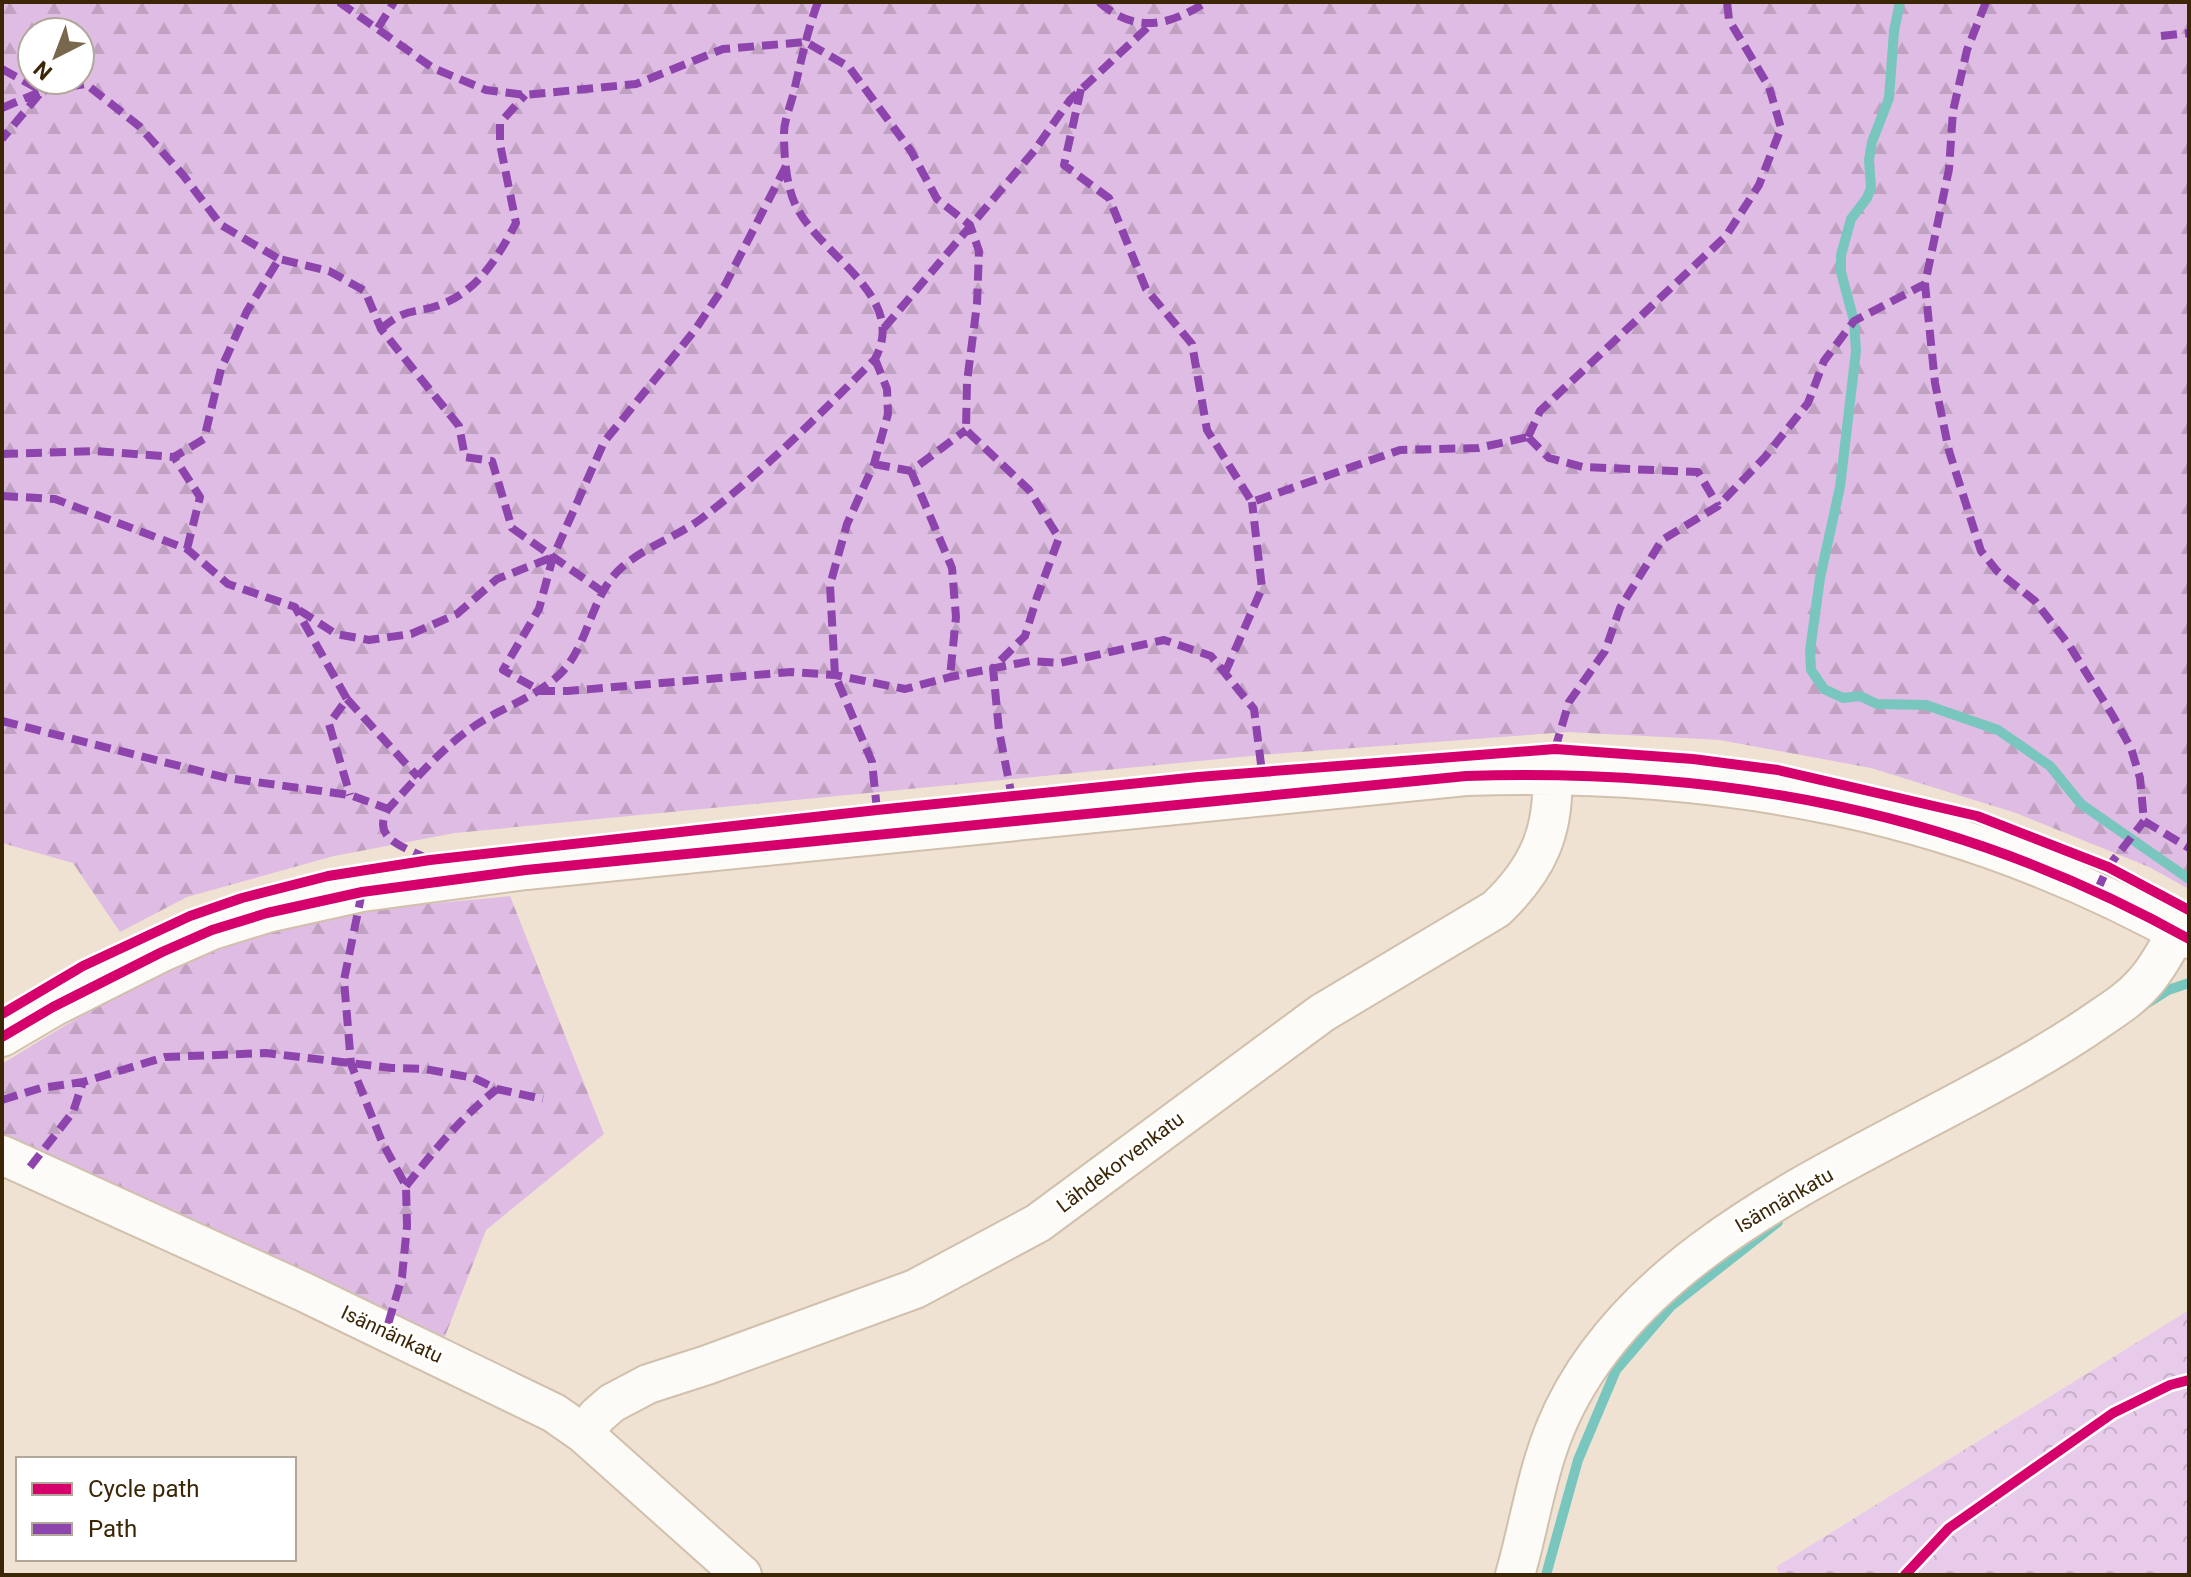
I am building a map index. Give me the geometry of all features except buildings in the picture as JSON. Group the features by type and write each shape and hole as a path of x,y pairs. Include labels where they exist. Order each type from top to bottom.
{"street":[{"path":"2,1037 66,1000 212,930 267,913 362,892 459,878 959,825 1466,776 1552,773 1625,776 1728,785 1799,797 1924,827 2037,866 2113,898 2183,936"},
{"name":"Lähdekorvenkatu","path":"584,1434 597,1416 638,1388 915,1289 1038,1223 1322,1013 1496,909 1516,891 1529,872 1545,837 1553,807 1552,773"},
{"name":"Isännänkatu","path":"1515,1575 1542,1468 1556,1428 1594,1359 1626,1319 1658,1288 1685,1263 1769,1206 2064,1044 2128,999 2183,936"},
{"name":"Isännänkatu","path":"2,1155 180,1234 554,1413 584,1434 742,1575"}],"green space":[{"path":"2,2 2189,2 2189,889 2149,867 2016,813 1871,768 1720,740 1568,732 1261,755 455,833 334,856 187,897 120,932 73,863 2,843"},
{"path":"510,896 604,1134 486,1230 444,1339 2,1137 2,1064 192,954 226,940 296,922 367,910"},
{"path":"2189,1310 2189,1575 1780,1575 1776,1567"}],"waterway":[{"path":"1900,2 1894,31 1889,98 1872,142 1869,160 1871,188 1851,219 1841,255 1841,272 1854,321 1856,351 1840,487 1820,578 1810,651 1811,670 1824,689 1843,698 1860,696 1877,704 1926,705 1998,730 2050,766 2081,804 2189,879"},
{"path":"2146,1004 2168,990 2189,983"},
{"path":"1546,1575 1578,1460 1616,1370 1671,1306 1778,1222"}],"marked path":[{"path":"339,2 433,68 486,90 525,95 636,84 723,49 806,42 849,67 911,151 937,199 970,225 979,251 977,304 967,382 966,430 1029,490 1059,538 1025,636 993,668 999,731 1012,797"},
{"path":"378,28 394,2"},
{"path":"428,859 400,846 387,835 383,828 388,809 452,743 559,675 577,651 601,594 619,570 639,554 696,523 729,497 793,440 875,359 882,336 880,316 871,296 808,224 796,206 786,171 785,123 818,2"},
{"path":"1099,2 1126,19 1152,23 1179,17 1206,2"},
{"path":"1528,437 1540,411 1726,236 1759,185 1781,128 1769,87 1729,20 1727,2"},
{"path":"1986,2 1967,50 1953,111 1949,169 1925,284 1935,383 1949,451 1981,551 1997,571 2035,601 2069,645 2131,748 2140,778 2144,821 2189,848"},
{"path":"884,328 1034,151 1070,100 1150,25"},
{"path":"2161,36 2189,33"},
{"path":"2,69 42,91 86,84 139,126 183,175 221,225 279,259"},
{"path":"1081,89 1064,165 1109,198 1146,289 1192,344 1207,430 1252,502 1400,450 1478,448 1528,437"},
{"path":"2,108 42,91 2,139"},
{"path":"381,329 398,316 435,307 457,297 478,280 503,247 516,223 500,144 500,123 525,95"},
{"path":"786,166 725,285 695,330 604,442 553,557 539,609 503,670 541,691 791,672 835,675 905,689 1030,661 1060,663 1164,640 1211,656 1254,709 1262,772"},
{"path":"187,549 200,497 174,457 204,439 221,369 247,311 279,259 329,271 365,291 381,329 459,426 465,457 492,461 512,528 603,592"},
{"path":"1555,749 1569,702 1605,651 1620,608 1662,540 1718,506 1765,457 1808,403 1824,361 1854,321 1925,284"},
{"path":"875,359 887,389 888,414 874,464 847,524 830,585 835,675 872,762 880,814"},
{"path":"874,464 911,471 966,430"},
{"path":"1528,437 1549,458 1583,467 1698,472 1718,506"},
{"path":"2,454 96,451 174,457"},
{"path":"911,471 952,568 956,617 950,677"},
{"path":"2,496 55,499 187,549 228,584 295,607 347,699 329,724 350,795"},
{"path":"1225,673 1262,588 1252,502"},
{"path":"299,610 336,634 369,640 411,634 457,614 497,579 553,557"},
{"path":"347,699 418,777"},
{"path":"2,721 227,778 350,795 388,809"},
{"path":"2097,891 2108,867 2144,821"},
{"path":"362,892 344,980 351,1064 382,1142 406,1186 407,1226 402,1277 386,1331"},
{"path":"2,1100 41,1088 83,1082 165,1057 266,1053 425,1069 474,1078 497,1089 543,1099"},
{"path":"30,1167 73,1112 83,1082"},
{"path":"406,1186 460,1123 497,1089"}],"cycle path":[{"path":"2,1014 83,966 190,916 242,898 328,876 430,860 877,810 1198,777 1555,749 1693,759 1778,770 1977,816 2108,867 2189,910"},
{"path":"2,1037 53,1007 212,930 267,913 362,892 526,870 1466,776 1562,775 1656,780 1748,790 1839,806 1928,829 2016,858 2103,895 2189,939"},
{"path":"1905,1575 1949,1528 2113,1413 2170,1385 2189,1380"}]}
